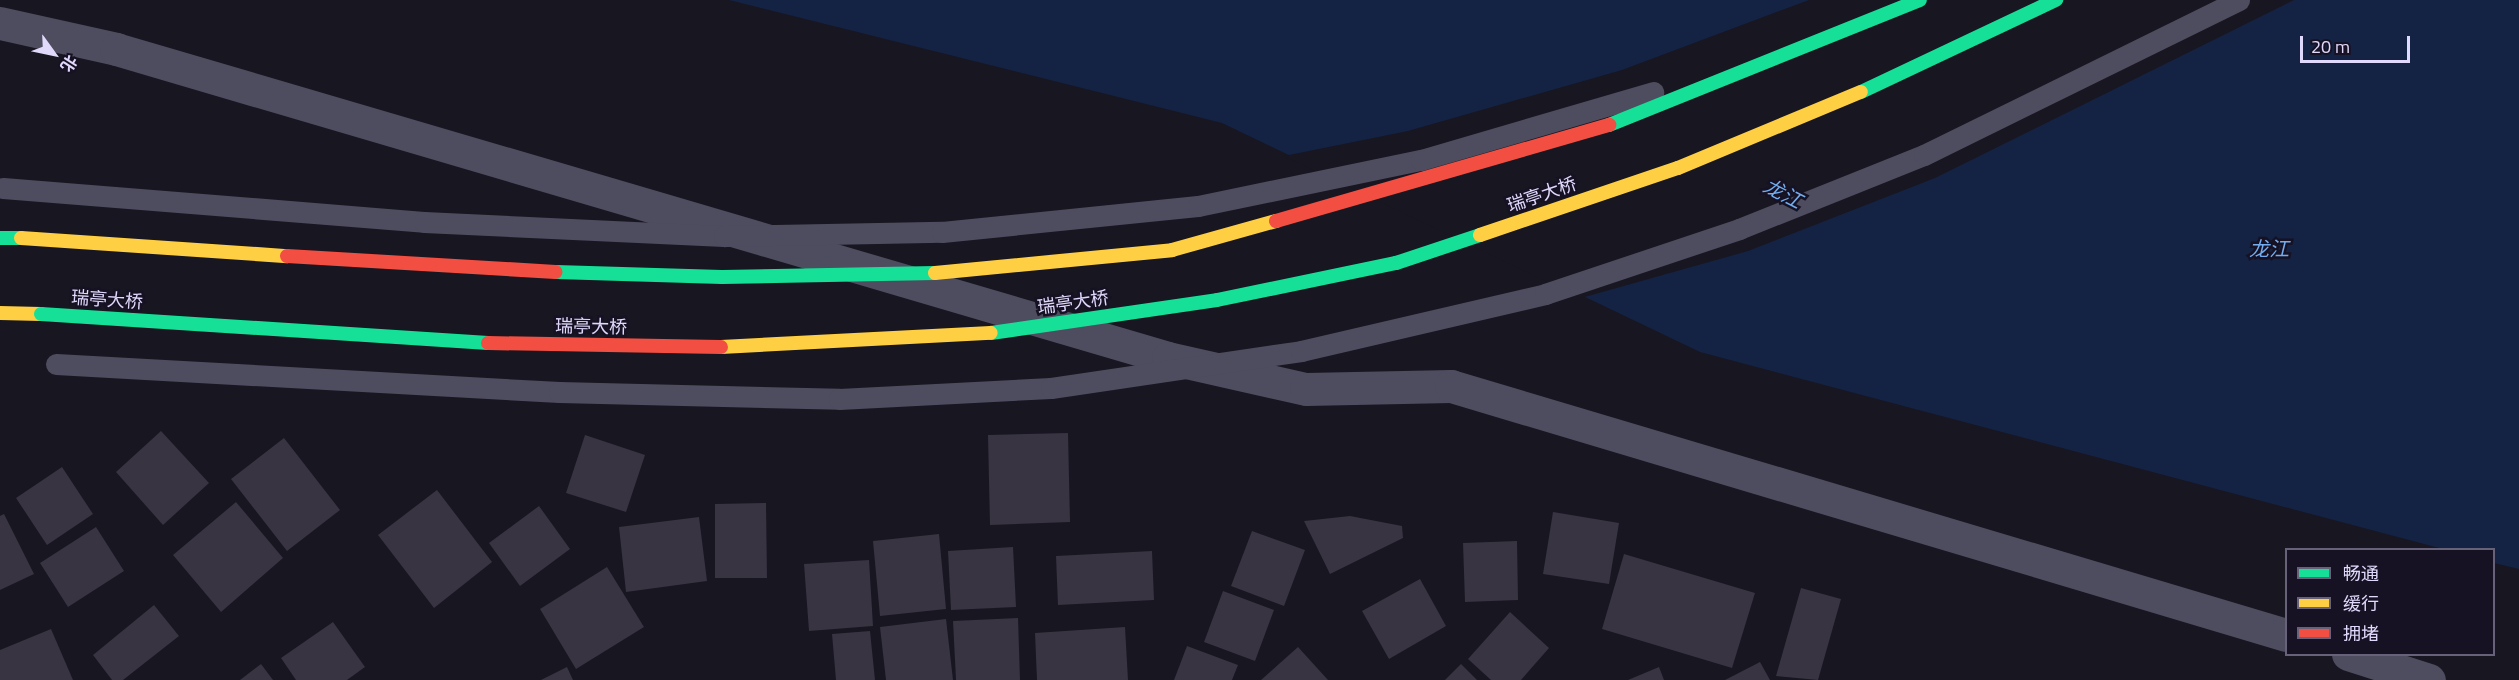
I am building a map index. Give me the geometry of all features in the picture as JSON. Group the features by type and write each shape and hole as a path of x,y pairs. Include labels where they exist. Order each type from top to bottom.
{"main road":[{"path":"0,238 518,271 722,277 930,274 1172,250 1580,137 1920,0"},
{"name":"瑞亭大桥","path":"0,313 520,345 753,347 956,338 1216,300 1396,263 1678,168 1929,64 2056,0"}],"street":[{"path":"0,23 116,49 1168,358 1306,389 1451,386 2285,635"},
{"path":"2354,656 2429,680"}],"lane":[{"path":"3,188 424,222 724,236 954,230 1198,206 1421,160 1634,98 1888,0"},
{"path":"56,364 548,392 839,399 1050,388 1301,351 1545,294 1739,229 1924,156 2239,0"}],"water":[{"name":"龙江","path":"729,0 2519,0 2519,569 2495,563 2495,548 2439,548 1700,352 1222,123"}],"pier":[{"path":"1809,0 2294,0 1935,178 1748,251 1581,298 1284,156 1408,131 1622,70"}],"building":[{"path":"161,431 209,483 163,525 116,472"},
{"path":"1068,433 1070,522 990,525 988,435"},
{"path":"585,435 645,455 626,512 566,493"},
{"path":"284,438 340,510 287,551 231,479"},
{"path":"62,467 93,514 47,545 16,498"},
{"path":"437,490 492,562 434,608 378,535"},
{"path":"236,502 283,558 221,612 173,555"},
{"path":"766,503 767,578 715,578 715,504"},
{"path":"539,506 570,549 520,586 489,543"},
{"path":"1553,512 1619,523 1609,584 1543,574"},
{"path":"4,514 34,574 0,590 0,516"},
{"path":"1350,516 1402,526 1403,538 1330,574 1304,521"},
{"path":"699,517 707,581 626,592 619,527"},
{"path":"96,527 124,571 68,607 40,563"},
{"path":"1252,531 1305,550 1284,606 1231,586"},
{"path":"939,534 946,609 880,616 873,541"},
{"path":"1517,541 1518,600 1465,602 1463,543"},
{"path":"1013,547 1016,607 951,610 948,551"},
{"path":"1152,551 1154,600 1058,605 1056,556"},
{"path":"1624,554 1755,593 1732,668 1602,629"},
{"path":"869,560 873,626 809,631 804,564"},
{"path":"607,567 644,627 576,669 540,609"},
{"path":"1420,579 1446,626 1389,659 1362,611"},
{"path":"1801,588 1841,599 1818,680 1776,676"},
{"path":"1223,591 1274,610 1255,661 1204,642"},
{"path":"154,605 179,636 123,680 112,680 93,655"},
{"path":"1510,612 1549,648 1521,680 1491,680 1468,659"},
{"path":"1018,618 1020,680 956,680 953,621"},
{"path":"946,619 953,680 886,680 880,627"},
{"path":"333,622 365,667 347,680 296,680 281,658"},
{"path":"1125,627 1128,680 1037,680 1035,633"},
{"path":"51,629 73,680 0,680 0,650"},
{"path":"870,631 875,680 836,680 832,634"},
{"path":"1187,646 1238,665 1232,680 1174,680"},
{"path":"1298,647 1328,680 1261,680"},
{"path":"1760,662 1770,680 1725,680"},
{"path":"261,664 273,680 240,680"},
{"path":"1461,664 1477,680 1445,680"},
{"path":"567,667 573,680 541,680"},
{"path":"1659,667 1664,680 1628,680"}],"traffic: fast":[{"path":"1609,125 1920,0"},
{"path":"1861,92 2056,0"},
{"path":"991,333 1217,300 1396,263 1480,235"},
{"path":"0,238 21,238"},
{"path":"556,272 722,277 935,273"},
{"path":"41,314 488,343"}],"traffic: slow":[{"path":"1480,235 1678,168 1861,92"},
{"path":"935,273 1172,250 1276,221"},
{"path":"21,238 287,256"},
{"path":"0,313 41,314"},
{"path":"721,347 991,333"}],"traffic: jam":[{"path":"1276,221 1609,125"},
{"path":"287,256 556,272"},
{"path":"488,343 721,347"}]}
